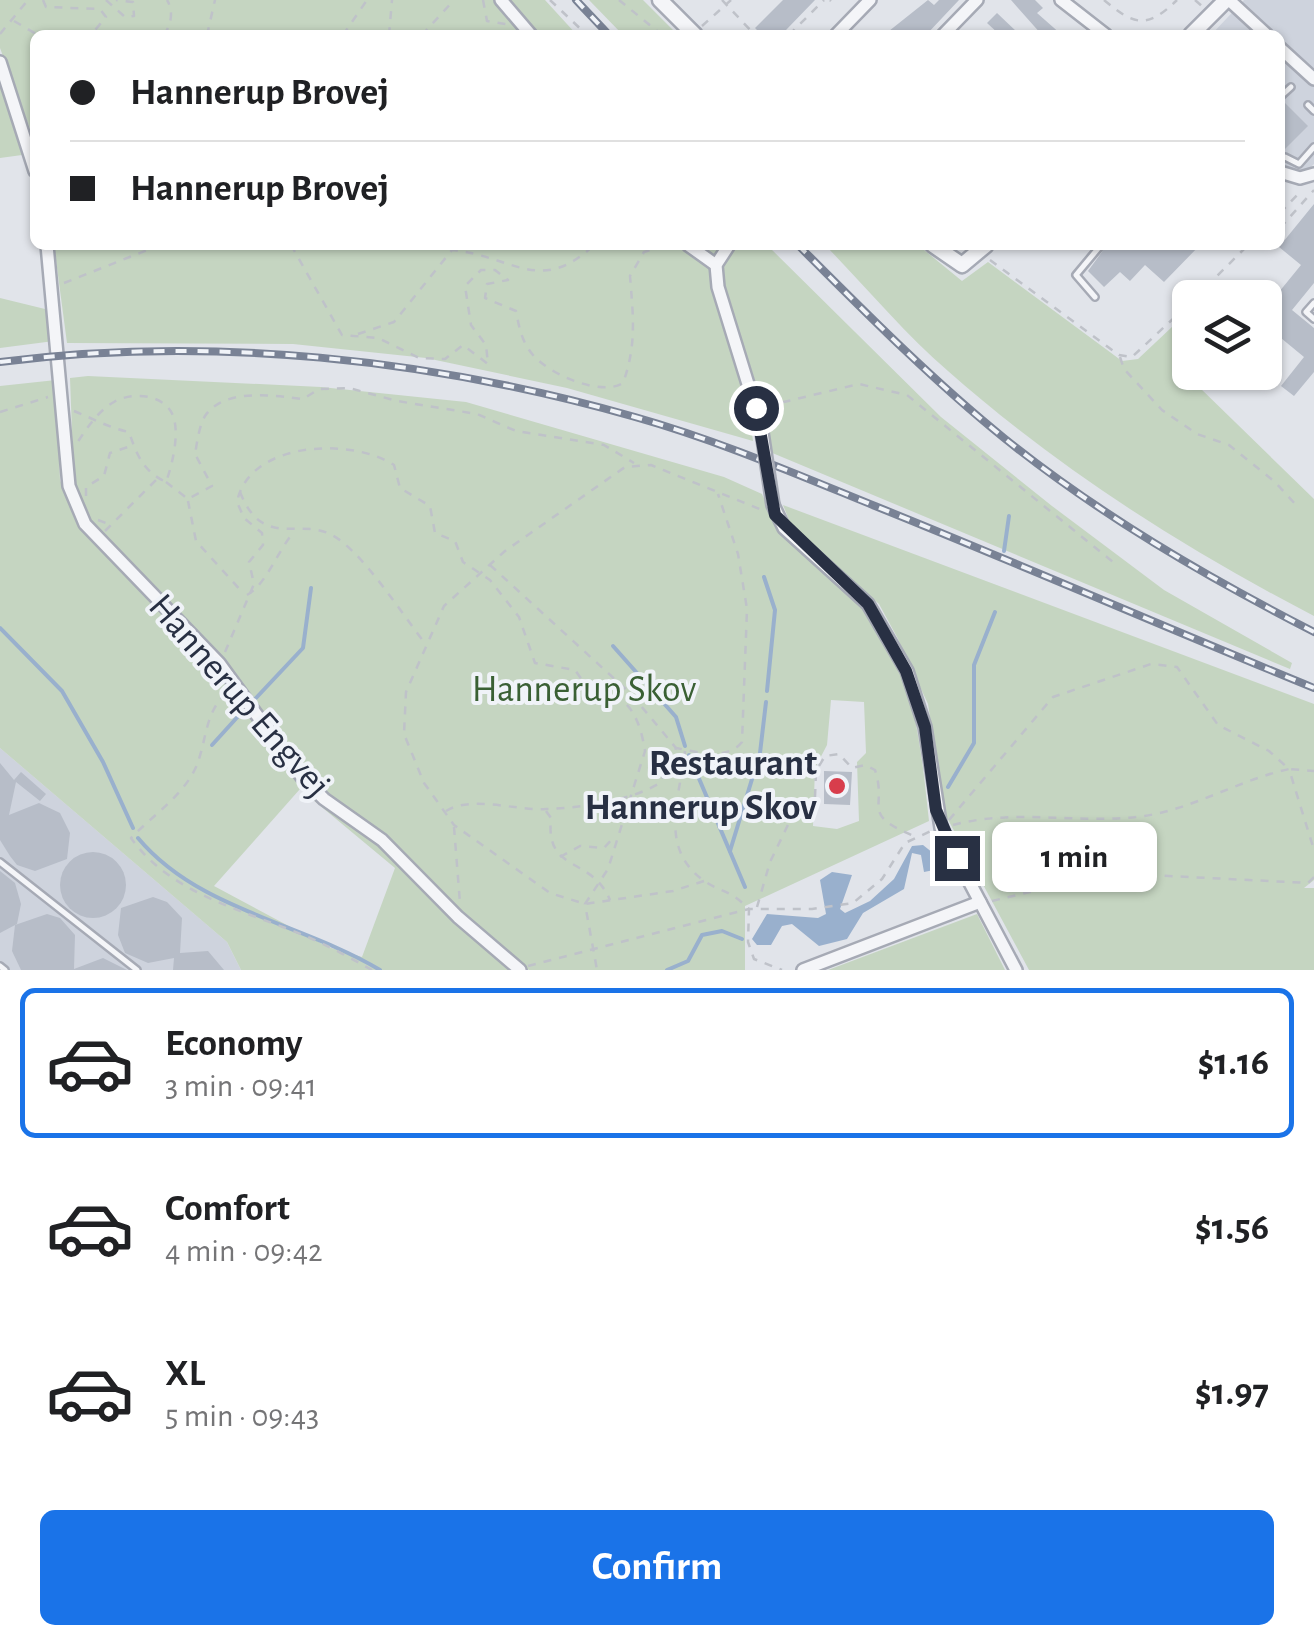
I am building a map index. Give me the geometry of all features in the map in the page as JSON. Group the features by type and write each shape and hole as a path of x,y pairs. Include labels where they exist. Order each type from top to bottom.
{"street":[{"path":"502,0 528,30"},
{"path":"660,0 690,30"},
{"path":"841,30 870,0"},
{"path":"948,30 977,0"},
{"path":"1061,0 1100,30"},
{"path":"1196,30 1228,0 1261,30"},
{"path":"1285,53 1314,79"},
{"path":"0,62 30,155"},
{"path":"1285,172 1312,175"},
{"name":"Hannerup Engvej","path":"48,250 75,507 98,540 220,664 302,777 324,799 382,840 458,917 519,969"},
{"path":"695,250 716,265"},
{"path":"726,250 716,265 718,288 761,426 774,510 868,604 906,671 925,727 941,828 1016,970"},
{"path":"941,250 962,266 982,250"},
{"path":"803,970 980,902"}],"lane":[{"path":"1285,92 1291,87"},
{"path":"1308,105 1314,111"},
{"path":"1285,157 1299,164 1314,147"},
{"path":"1095,297 1076,275 1096,250"},
{"path":"1314,303 1306,312 1314,319"},
{"path":"0,862 137,970"}],"path":[{"path":"0,34 28,0"},
{"path":"43,0 46,7 100,9 104,24 97,30"},
{"path":"106,0 125,17 134,16 132,2 116,0"},
{"path":"167,0 171,6 167,30"},
{"path":"208,30 214,0"},
{"path":"346,30 367,0"},
{"path":"389,30 392,0"},
{"path":"427,30 454,0"},
{"path":"483,0 488,21 512,27"},
{"path":"550,0 583,30"},
{"path":"618,0 656,30"},
{"path":"722,0 750,30"},
{"path":"699,30 732,0"},
{"path":"796,30 828,0"},
{"path":"1104,0 1137,22 1156,21 1178,0"},
{"path":"13,20 30,30"},
{"path":"1285,207 1312,175"},
{"path":"1285,222 1314,190"},
{"path":"53,287 147,250"},
{"path":"294,250 335,328 352,336 396,343 420,359 445,360 463,345 486,365 486,345 471,325 465,286 481,270 491,268 508,280 488,284 486,298 516,310 517,328 532,354 569,378 615,388 623,382 634,357 636,304 630,276 644,252 651,250"},
{"path":"352,336 394,322 449,250"},
{"path":"467,250 533,274 560,269 587,250"},
{"path":"984,250 1119,356 1124,370 1162,410 1198,434 1229,445 1275,482 1297,506"},
{"path":"1213,280 1243,250"},
{"path":"1119,356 1132,357 1142,351 1172,321"},
{"path":"756,408 859,384 907,395 1114,562"},
{"path":"188,499 212,486 195,454 206,415 222,402 245,397 303,400 318,389 349,388 397,402 477,414 516,431 604,444 636,464 774,510"},
{"path":"0,412 64,391"},
{"path":"67,456 94,419 115,401 149,396 168,408 174,419 166,482"},
{"path":"64,408 128,432 130,446 158,478 188,499 196,541 245,596"},
{"path":"90,508 86,488 104,476 110,453 130,446"},
{"path":"220,664 245,596 254,584 248,565 264,540 239,512 240,491 258,466 293,453 325,449 384,459 394,466 400,488 430,506 435,533 454,541 462,562 478,572 519,617 535,663 575,670 590,691 612,696 634,714 645,751 601,879 584,904 597,970"},
{"path":"636,464 602,482 478,572 444,606 406,692 404,734 424,784 454,825 550,893 584,904 673,891 704,881"},
{"path":"98,540 158,478"},
{"path":"240,491 261,522 294,532 330,533 349,549 425,644"},
{"path":"489,564 630,694 676,748 721,755 735,751 742,742 747,608 738,554 718,493"},
{"path":"95,519 111,525"},
{"path":"245,596 254,592 294,532"},
{"path":"941,828 1053,697 1151,664 1177,667 1218,726 1269,751 1290,769 1314,850"},
{"path":"234,685 208,719 198,764 189,778 131,838 143,856 192,890 311,938 372,970"},
{"path":"445,812 479,806 545,810 628,796 660,784 676,748"},
{"path":"685,749 672,829 675,845 704,881 730,890 748,909 748,942 754,959 782,970"},
{"path":"815,796 816,771 824,756 840,754 852,768 870,766 878,776 876,801 880,815 894,828 914,836"},
{"path":"519,969 748,909 853,904 875,885 914,836 941,828 1010,816 1146,816 1180,807 1247,778 1290,769 1314,771"},
{"path":"756,908 770,862 798,802"},
{"path":"545,810 551,818 549,839 560,857 601,879 610,900"},
{"path":"454,825 462,884 458,917"},
{"path":"560,857 580,846 604,848 618,832"},
{"path":"980,902 1110,873 1308,883 1314,878"},
{"path":"875,885 880,891"}],"shaded area":[{"path":"1244,0 1314,0 1314,164 1300,177 1285,165 1285,30 1216,30"},
{"path":"0,748 227,942 241,970 0,970"}],"green space":[{"path":"0,0 545,0 572,30 30,30 30,129 0,48"},
{"path":"589,0 643,0 673,30 618,30"},
{"path":"0,82 18,126 22,155 0,158"},
{"path":"55,250 720,250 711,265 711,279 748,403 753,441 567,388 426,358 293,344 67,343"},
{"path":"732,250 772,250 941,417 1164,590 1292,663 1290,669 770,452 761,399 724,286 724,261"},
{"path":"830,250 924,250 962,281 988,262 1122,361 1138,359 1172,327 1172,390 1202,390 1314,499 1314,616 1217,563 1078,474 990,407 932,356"},
{"path":"0,298 45,309 54,341 0,348"},
{"name":"Hannerup Skov","path":"70,378 321,387 466,402 724,477 762,494 781,527 860,602 892,650 912,705 929,821 745,906 745,970 529,970 510,957 381,833 314,783 209,643 88,521 74,486","holes":["831,700 864,702 866,753 857,762 859,821 837,829 813,826 815,768 827,745"]},
{"path":"56,380 60,480 76,521 214,665 302,784 363,829 513,970 241,970 227,942 0,748 0,386","holes":["300,789 395,868 362,957 328,947 214,886"]},
{"path":"783,505 1314,704 1314,880 1304,888 1314,888 1314,970 1029,970 945,814 928,704 897,637 879,604 791,525"},
{"path":"977,914 1005,970 828,970"}],"water":[{"path":"923,845 933,853 934,870 924,872 921,855 912,853 904,889 863,913 847,939 819,946 792,924 782,926 771,945 757,945 752,939 767,914 818,918 826,914 820,880 832,872 852,875 840,909 845,913 870,901 894,879 912,846"}],"building":[{"path":"783,0 815,0 786,30 755,28"},
{"path":"928,0 934,5 939,0 959,0 931,30 890,30"},
{"path":"1011,0 1035,0 1043,8 1037,13 1056,30 1038,30"},
{"path":"997,13 1015,30 995,30 987,23"},
{"path":"1285,103 1308,126 1285,149"},
{"path":"1314,204 1314,283 1292,310 1314,328 1314,372 1294,396 1282,385 1304,357 1282,339 1282,288 1301,265 1285,250 1285,240"},
{"path":"1103,250 1195,250 1164,282 1145,265 1130,281 1120,272 1104,287 1088,271"},
{"path":"0,763 14,780 21,772 46,794 40,801 16,782 9,815 39,803 60,813 70,833 67,859 35,871 17,865 10,856 0,840"},
{"name":"Restaurant Hannerup Skov","path":"824,771 852,772 850,805 824,804"},
{"path":"93,852 117,861 126,885 117,909 93,918 69,909 60,885 69,861"},
{"path":"0,871 15,883 21,904 17,924 0,933"},
{"path":"153,897 167,902 182,918 180,953 208,951 224,970 173,970 174,958 148,963 125,953 118,935 121,908"},
{"path":"47,914 60,918 75,935 74,969 103,958 127,970 21,970 12,951 15,925"}],"waterway":[{"path":"1004,551 1009,516"},
{"path":"764,577 775,610 767,691"},
{"path":"256,698 303,648 311,588"},
{"path":"948,787 974,743 974,665 995,612"},
{"path":"0,628 62,691 103,762 133,828"},
{"path":"613,646 676,717 685,746"},
{"path":"730,851 760,753 766,702"},
{"path":"212,745 242,712"},
{"path":"689,755 745,887"},
{"path":"138,838 162,862 220,899 380,970"},
{"path":"667,970 688,961 702,935 722,931 742,939"}],"railway":[{"path":"576,0 604,30"},
{"path":"803,250 924,368 1040,466 1154,543 1314,632"},
{"path":"0,362 79,354 240,352 400,367 558,397 666,426 756,458 1314,688"}],"place":[{"name":"Restaurant Hannerup Skov","path":"837,786"}],"route":[{"path":"756,408 775,515 784,528 868,604 906,671 925,727 936,810 957,858"}]}
